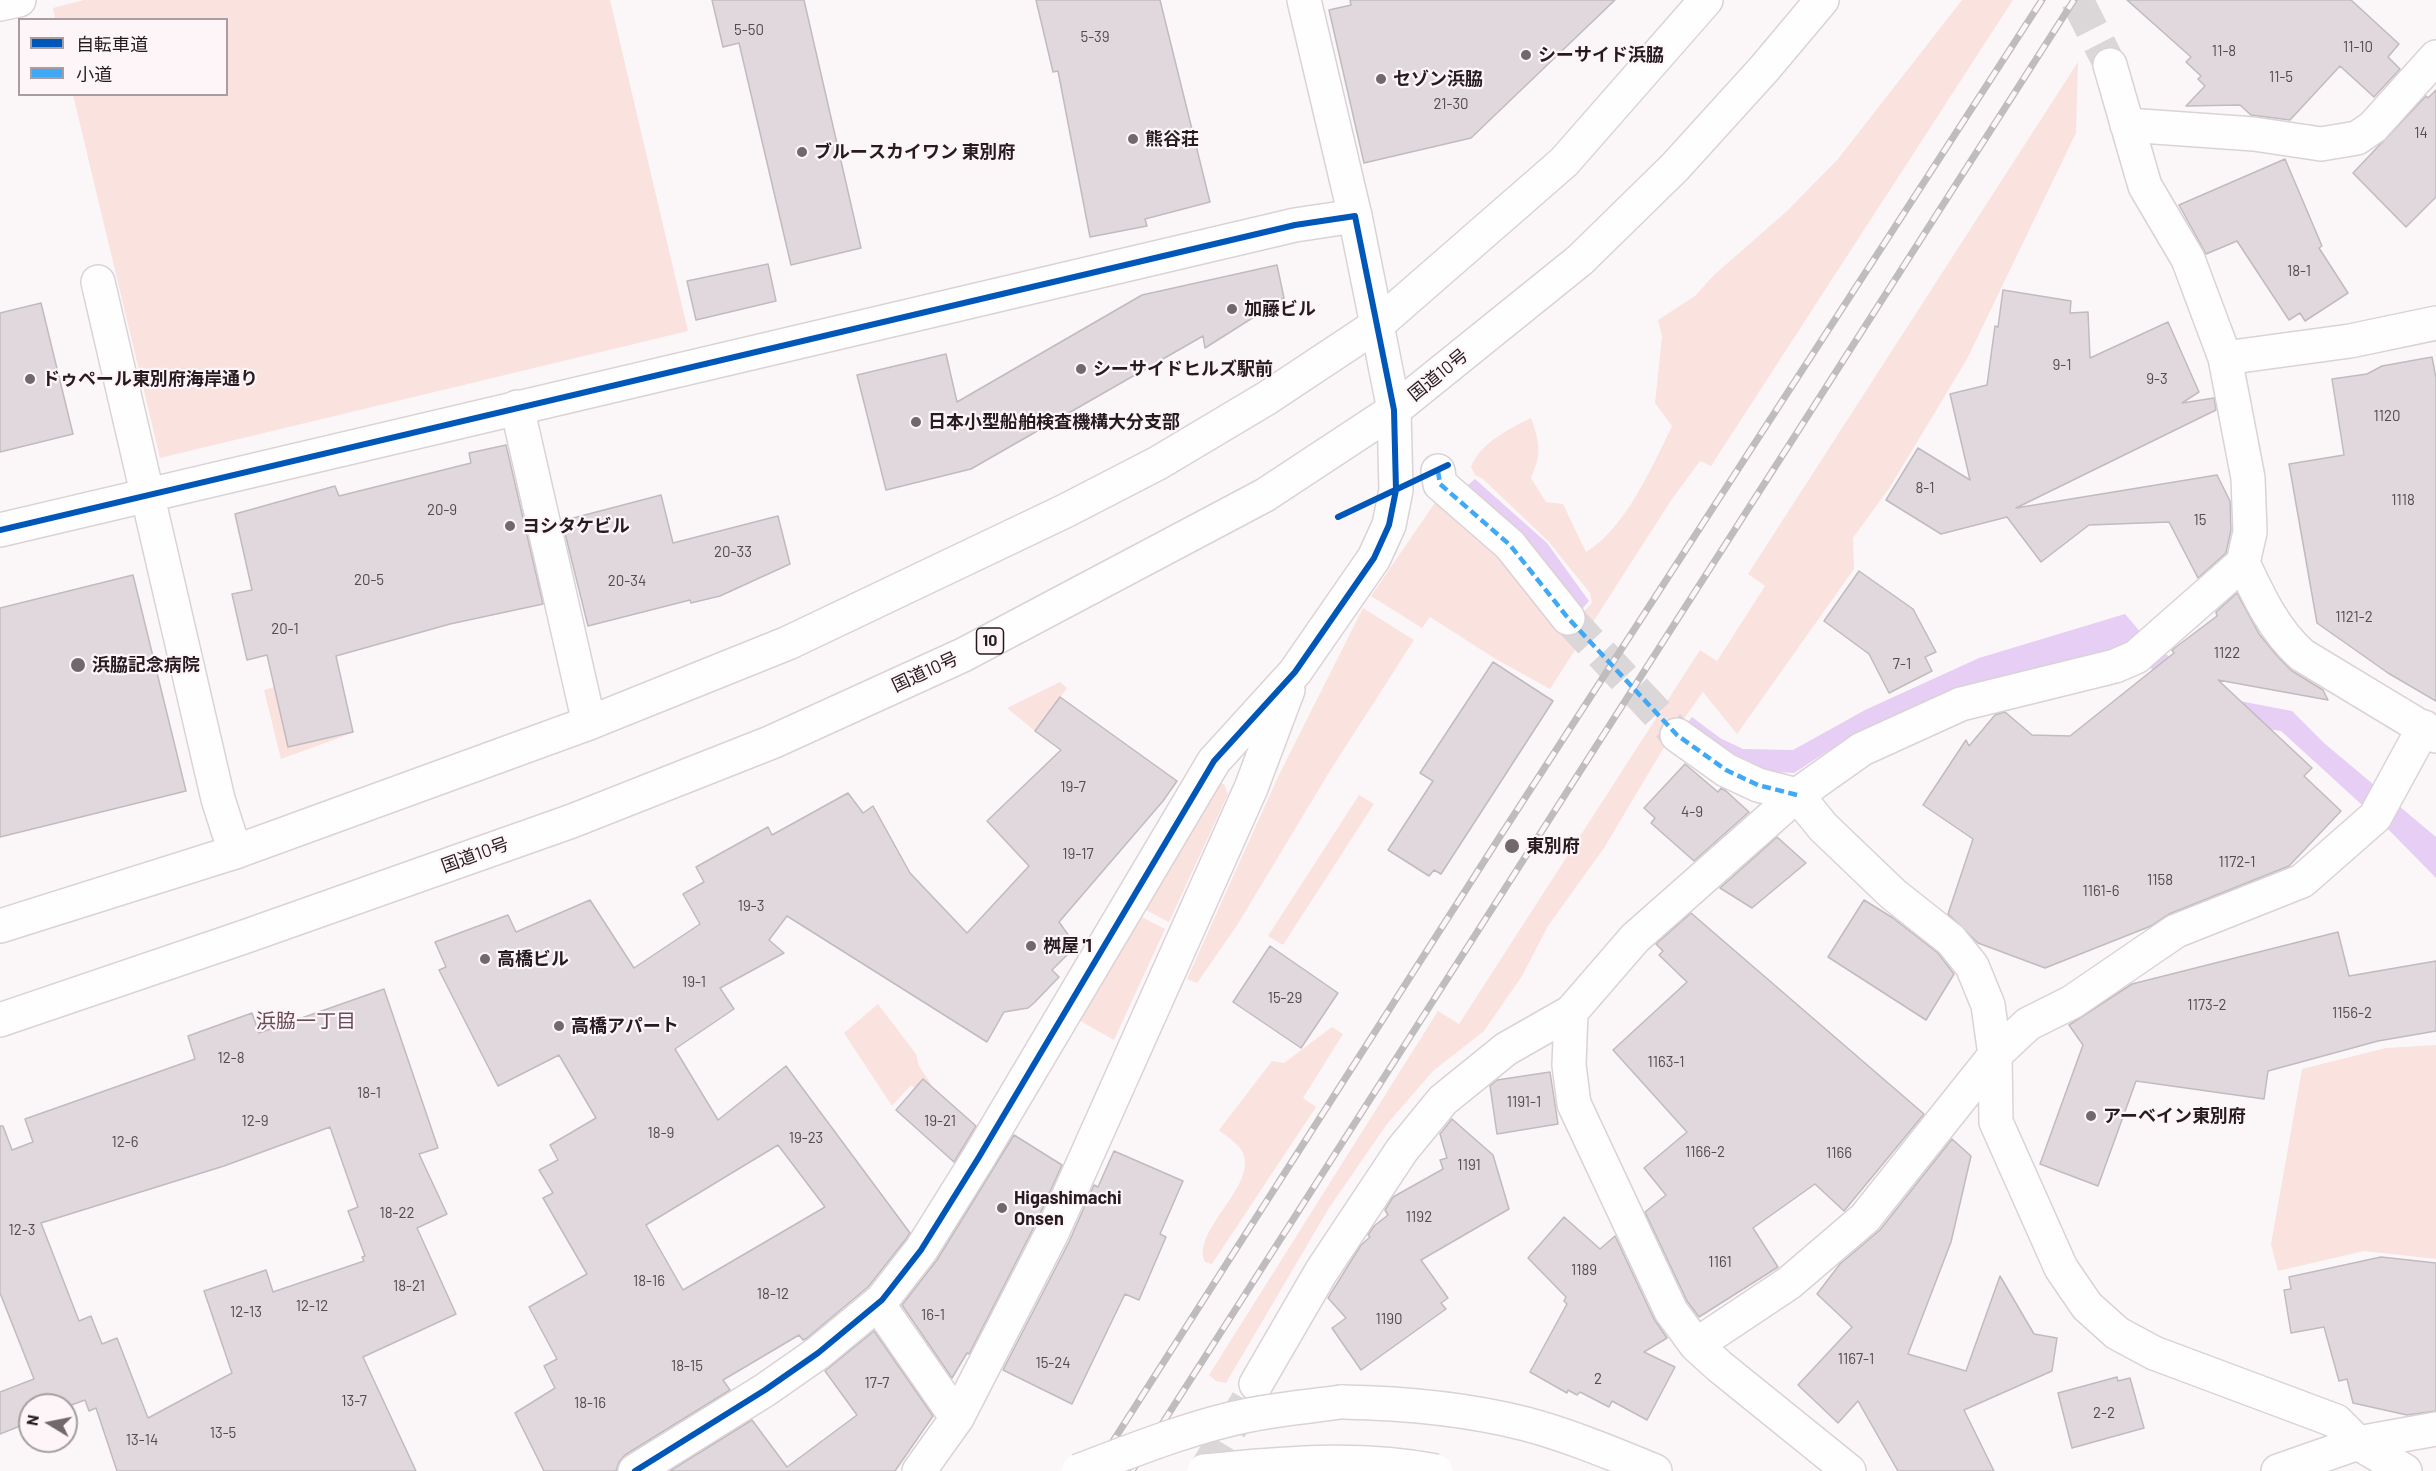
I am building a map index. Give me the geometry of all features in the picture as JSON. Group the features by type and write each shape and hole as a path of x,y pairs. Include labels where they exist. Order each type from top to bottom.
{"main road":[{"path":"0,4 19,0"},
{"path":"635,1471 765,1390 819,1353 878,1304 921,1250 979,1157 1214,761 1295,672 1374,558 1389,525 1396,490 1394,410 1355,216 1304,0"},
{"path":"0,926 235,852 589,723 788,643 1065,512 1158,463 1246,411 1377,325 1563,162 1706,0"},
{"name":"国道10号","path":"0,1020 242,938 572,821 772,742 963,655 1265,495 1394,410 1580,260 1675,167 1764,69 1822,0"},
{"path":"2127,125 2254,134 2321,144 2358,138 2373,127 2436,57"},
{"path":"1256,1384 1340,1244 1402,1150 1443,1100 1506,1049 1571,1012 1635,938 1797,795 1862,749 1960,704 2115,666 2145,650 2243,563 2250,532 2248,478 2225,358 2188,259 2145,186 2110,65"},
{"path":"0,531 1294,225 1355,216"},
{"path":"98,282 219,799 235,852"},
{"path":"2225,358 2350,341 2436,323"},
{"path":"517,407 589,723"},
{"path":"1438,471 1440,484 1510,545 1568,618"},
{"path":"1696,1345 1789,1283 1865,1218 1995,1055 2028,1024 2072,1002 2176,931 2302,881 2381,806 2430,731 2302,655 2284,639 2243,563"},
{"path":"919,1471 957,1418 1052,1233 1251,788 1295,672"},
{"path":"1677,735 1726,770 1758,785 1797,795 1823,827 1893,894 1951,940 1972,966 1988,1005 1995,1055 1996,1122 2061,1268 2087,1306 2117,1334 2154,1353 2336,1421 2358,1443 2405,1471"},
{"path":"1571,1012 1569,1065 1574,1104 1671,1311 1696,1345 1849,1471"},
{"path":"878,1304 957,1418"},
{"path":"1078,1471 1141,1445 1190,1430 1249,1415 1341,1402 1440,1409 1526,1424 1598,1448 1655,1471"},
{"path":"2278,1471 2358,1443 2436,1429"},
{"path":"1204,1471 1271,1464 1353,1462 1436,1471"}],"shaded area":[{"path":"84,0 610,0 688,331 160,458 73,96 228,96 228,18 55,18 53,8"},
{"path":"1962,0 2013,0 1711,466 1700,461 1672,499 1550,689 1494,658 1430,617 1422,628 1371,596 1434,504 1441,501 1577,619 1592,603 1590,593 1548,541 1483,479 1475,475 1471,467 1475,459 1496,438 1531,418 1538,455 1531,478 1546,502 1563,504 1586,552 1600,542 1625,513 1636,496 1672,426 1655,403 1662,337 1658,320 1695,296 1714,275 1787,211 1838,159"},
{"path":"2078,62 2076,133 1967,359 1890,487 1853,538 1854,569 1737,734 1703,692 1666,744 1604,848 1548,926 1522,976 1484,1031 1433,1071 1387,1124 1329,1208 1226,1383 1216,1381 1209,1375 1438,1011 1459,1024 1700,650 1717,661 1765,586 1748,574"},
{"path":"1475,479 1547,543 1589,601 1576,616 1462,490"},
{"path":"1363,608 1414,640 1328,774 1236,927 1197,983 1187,979 1277,779"},
{"path":"2125,614 2142,634 2195,678 2224,698 2292,711 2324,743 2436,837 2436,878 2384,825 2281,731 2214,721 2148,666 1873,728 1828,751 1794,773 1760,771 1681,731 1692,717 1720,738 1743,749 1793,750 1865,710 1979,658"},
{"path":"1060,682 1067,688 1035,731 1007,708"},
{"path":"274,687 288,747 355,732 281,759 264,690"},
{"path":"1217,784 1224,784 1228,794 1169,922 1140,907"},
{"path":"1359,795 1374,804 1283,945 1268,936"},
{"path":"1136,914 1165,929 1114,1040 1075,1018"},
{"path":"878,1004 916,1054 919,1066 931,1084 923,1095 911,1085 892,1106 844,1033"},
{"path":"1332,1027 1343,1034 1303,1098 1316,1107 1212,1264 1205,1262 1203,1250 1207,1236 1241,1180 1245,1166 1241,1150 1219,1130 1272,1061 1284,1063"},
{"path":"2436,1045 2436,1259 2364,1251 2278,1271 2271,1244 2302,1069 2386,1048"}],"building":[{"name":"ブルースカイワン 東別府","path":"712,0 804,0 861,248 791,265 739,43 723,47"},
{"name":"熊谷荘","path":"1036,0 1160,0 1210,202 1145,219 1147,226 1090,237 1058,71 1053,72"},
{"path":"1350,0 1615,0 1471,138 1364,163 1329,10 1351,5"},
{"path":"2127,0 2351,0 2399,44 2388,57 2400,69 2374,97 2340,66 2290,120 2251,115 2240,105 2186,106 2205,86 2198,79 2201,76 2186,62 2191,57"},
{"path":"2436,90 2436,197 2406,227 2353,173 2426,96 2428,98"},
{"path":"2285,159 2322,246 2319,248 2348,293 2305,321 2300,313 2289,320 2237,241 2206,254 2179,205"},
{"path":"768,264 776,301 696,320 687,281"},
{"path":"1277,265 1284,298 1205,348 1203,336 971,469 886,490 857,375 946,354 957,402 1142,295"},
{"path":"2003,290 2071,301 2070,313 2088,312 2090,358 2168,322 2199,392 2182,403 2214,398 2216,410 2016,508 2217,475 2230,501 2231,530 2226,553 2198,578 2169,522 2089,525 2041,562 2007,517 1941,534 1886,500 1918,448 1970,480 1950,394 1987,385 1995,326 1998,327"},
{"name":"ドゥペール東別府海岸通り","path":"41,303 73,434 0,452 0,313"},
{"path":"2432,357 2436,378 2436,701 2388,673 2317,623 2289,464 2344,455 2332,379 2367,374 2382,366"},
{"path":"506,445 543,604 450,624 336,656 353,732 288,747 267,655 247,660 232,594 252,590 235,514 335,486 339,496 471,463 469,453"},
{"path":"661,495 673,543 778,516 790,564 720,596 691,603 690,600 588,626 562,521"},
{"path":"1859,571 1913,609 1936,652 1925,657 1932,671 1889,693 1869,654 1824,621"},
{"name":"浜脇記念病院","path":"133,575 186,791 0,837 0,608"},
{"path":"2237,593 2259,634 2278,657 2292,671 2323,690 2328,700 2218,680 2312,768 2304,776 2341,811 2289,866 2169,914 2151,926 2045,968 1978,943 1948,914 1973,839 1923,805 1966,740 1969,746 1995,715 2005,712 2032,735 2070,736 2174,653 2172,650 2217,616 2216,612"},
{"path":"1493,662 1553,701 1441,874 1434,870 1429,876 1388,850 1433,781 1420,773"},
{"path":"1060,697 1177,781 1163,801 1059,922 1074,943 1068,949 1071,951 1052,970 1059,977 1034,1003 1028,1008 1004,1012 987,1042 787,916 769,940 784,953 720,988 734,1009 675,1049 718,1120 786,1066 910,1233 868,1287 807,1338 803,1340 799,1335 723,1380 730,1390 625,1455 616,1471 544,1471 515,1413 555,1388 544,1366 557,1359 529,1307 587,1274 543,1198 553,1193 539,1170 558,1160 550,1145 596,1118 559,1055 498,1086 439,970 446,967 435,942 508,915 516,932 590,900 634,968 700,924 683,894 704,882 696,867 768,827 772,835 848,793 863,813 873,806 910,873 967,933 1029,866 987,821 1061,750 1035,731","holes":["778,1145 825,1207 683,1290 646,1225"]},
{"path":"1685,764 1718,792 1721,788 1726,791 1749,812 1694,861 1651,823 1655,818 1644,808"},
{"path":"1777,837 1806,863 1752,908 1720,888"},
{"path":"1864,900 1893,918 1938,953 1954,974 1926,1020 1828,957"},
{"path":"1691,913 1924,1114 1844,1211 1815,1184 1753,1228 1778,1267 1699,1317 1687,1301 1645,1212 1666,1195 1644,1168 1687,1132 1613,1050 1687,982 1659,955 1663,951 1656,944"},
{"path":"2338,932 2349,976 2436,961 2436,1031 2378,1041 2268,1071 2264,1099 2136,1081 2098,1186 2040,1164 2083,1045 2069,1025 2132,984"},
{"path":"1270,946 1338,993 1301,1048 1233,1002"},
{"path":"384,989 438,1148 419,1154 447,1214 417,1228 456,1314 363,1357 416,1471 117,1471 96,1408 89,1411 85,1400 78,1403 78,1393 18,1393 18,1427 0,1434 0,1392 34,1379 0,1293 0,1126 3,1126 12,1150 33,1142 25,1119 195,1059 188,1036 252,1013 259,1033","holes":["330,1127 358,1207 348,1211 365,1256 362,1257 364,1261 273,1292 266,1270 204,1291 232,1373 148,1418 117,1338 102,1344 91,1316 79,1321 41,1223 224,1166"]},
{"path":"1550,1072 1558,1124 1497,1134 1490,1086 1497,1080"},
{"path":"923,1079 976,1126 954,1162 896,1110"},
{"path":"1452,1119 1493,1155 1509,1209 1421,1260 1448,1298 1441,1303 1446,1309 1361,1370 1332,1328 1346,1318 1328,1298 1361,1245 1370,1237 1368,1235 1374,1226 1388,1215 1385,1210 1393,1197 1443,1169 1440,1160 1447,1158 1440,1134"},
{"path":"1014,1135 1062,1165 1035,1225 969,1354 967,1353 952,1378 902,1305 937,1260"},
{"path":"1952,1139 1971,1156 1951,1242 1908,1354 1966,1371 2000,1276 2034,1334 2057,1338 2052,1371 1964,1410 1994,1471 1898,1471 1858,1401 1838,1423 1798,1385 1852,1327 1817,1294 1840,1264 1880,1230"},
{"path":"1114,1151 1183,1181 1160,1234 1166,1237 1139,1300 1125,1294 1072,1404 1003,1370 1069,1242 1094,1185 1098,1187"},
{"path":"1564,1217 1600,1249 1615,1236 1654,1319 1667,1338 1644,1352 1675,1367 1647,1420 1612,1401 1609,1407 1580,1392 1577,1395 1568,1390 1567,1393 1530,1372 1567,1304 1564,1301 1566,1297 1528,1258"},
{"path":"2381,1257 2436,1263 2436,1411 2407,1415 2353,1403 2347,1379 2339,1381 2324,1327 2291,1333 2284,1290 2291,1289 2289,1277"},
{"path":"874,1331 933,1416 895,1471 670,1471 752,1420 787,1467 857,1415 825,1371"},
{"path":"2117,1377 2118,1381 2130,1378 2144,1428 2072,1448 2058,1393"}],"tunnel":[{"path":"2077,0 2110,65"},
{"path":"1568,618 1677,735"},
{"path":"1205,1471 1248,1399"}],"railway":[{"path":"1094,1471 1499,838 2042,0"},
{"path":"1132,1471 2074,0"}],"marked path":[{"path":"1438,471 1440,484 1510,545 1568,618 1677,735 1726,770 1758,785 1797,795"}],"cycle path":[{"path":"0,530 1295,225 1355,216 1394,410 1396,490 1389,525 1374,558 1295,672 1214,761 979,1157 921,1250 882,1300 818,1353 765,1390 635,1471"},
{"path":"1338,517 1448,465"}],"place":[{"name":"シーサイド浜脇","path":"1526,55"},
{"name":"セゾン浜脇","path":"1381,79"},
{"name":"熊谷荘","path":"1133,139"},
{"name":"ブルースカイワン 東別府","path":"802,152"},
{"name":"加藤ビル","path":"1232,309"},
{"name":"シーサイドヒルズ駅前","path":"1081,369"},
{"name":"ドゥペール東別府海岸通り","path":"30,379"},
{"name":"日本小型船舶検査機構大分支部","path":"916,422"},
{"name":"ヨシタケビル","path":"510,526"},
{"name":"浜脇記念病院","path":"78,665"},
{"name":"東別府","path":"1512,846"},
{"name":"桝屋 '1","path":"1031,946"},
{"name":"高橋ビル","path":"485,959"},
{"name":"高橋アパート","path":"559,1026"},
{"name":"アーベイン東別府","path":"2091,1116"},
{"name":"Higashimachi Onsen","path":"1002,1208"}],"district":[{"name":"浜脇一丁目","path":"306,1021"}]}
